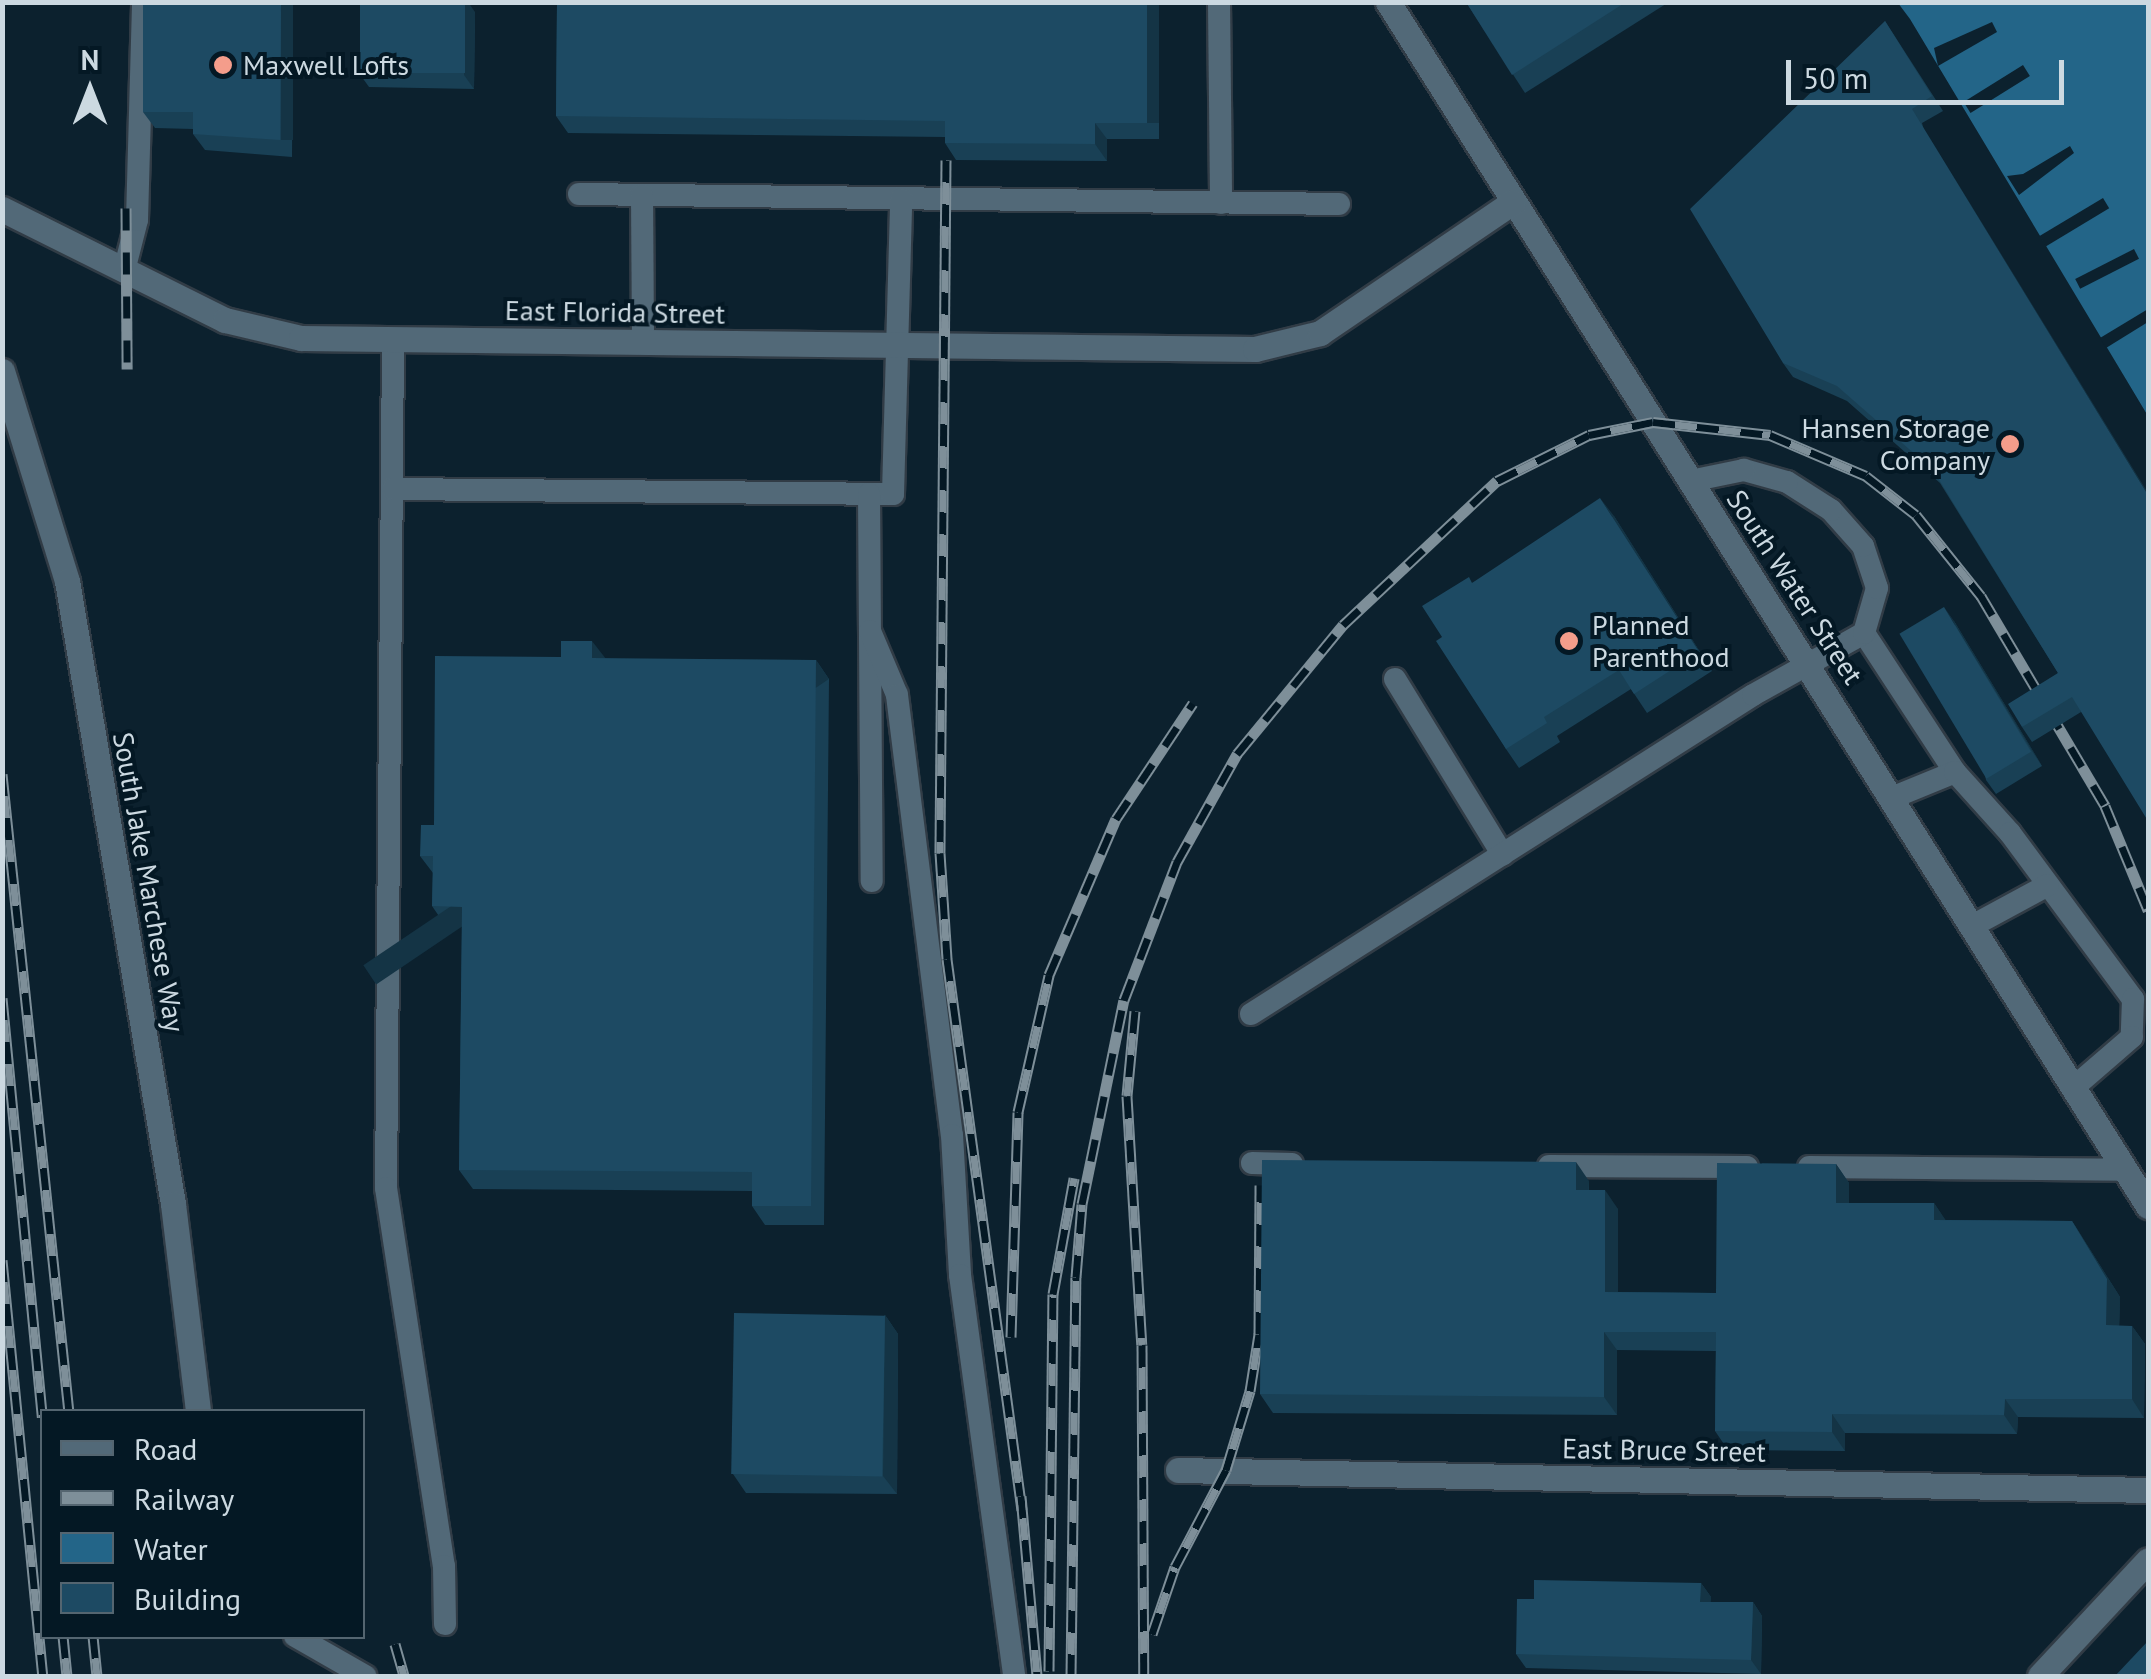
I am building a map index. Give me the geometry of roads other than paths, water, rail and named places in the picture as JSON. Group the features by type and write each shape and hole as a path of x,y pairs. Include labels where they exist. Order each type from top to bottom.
{"street":[{"name":"South Water Street","path":"1388,2 1690,481 1809,661 2148,1206"},
{"name":"East Florida Street","path":"2,209 260,333 393,340 1255,349 1320,333 1513,202"},
{"name":"South Jake Marchese Way","path":"2,372 67,582 173,1204 198,1409"},
{"name":"East Bruce Street","path":"1178,1470 2148,1490"},
{"path":"2040,1676 2148,1560"}],"lane":[{"path":"124,267 137,220 142,2"},
{"path":"1219,2 1221,203"},
{"path":"579,194 1340,204"},
{"path":"642,195 643,342"},
{"path":"393,489 893,494 901,198"},
{"path":"393,340 386,1188 444,1566 445,1624"},
{"path":"1252,1014 1809,661 1864,634 1877,588 1863,546 1831,510 1787,482 1744,470 1690,481"},
{"path":"869,494 872,882"},
{"path":"870,631 898,695 952,1135 960,1275 1014,1676"},
{"path":"1864,634 1955,772 2048,884 2133,999 2132,1037 2074,1087"},
{"path":"1395,678 1503,855"},
{"path":"1894,797 1955,772"},
{"path":"1974,925 2048,884"},
{"path":"1252,1164 1311,1164"},
{"path":"1528,1166 2126,1170"},
{"path":"299,1639 365,1676"}],"water":[{"path":"1898,3 2148,3 2148,416 1910,19"}],"railway":[{"path":"946,160 940,853 947,959 1022,1510"},
{"path":"126,208 127,369"},
{"path":"1071,1676 1076,1277 1082,1204 1124,1000 1177,862 1237,754 1343,625 1497,481 1589,435 1653,422 1770,435 1866,476 1916,515 1981,596 2105,806 2148,910"},
{"path":"1011,1337 1018,1112 1049,975 1116,819 1193,703"},
{"path":"2,774 69,1409"},
{"path":"2,998 41,1409"},
{"path":"1135,1011 1127,1096 1142,1345 1144,1676"},
{"path":"1049,1671 1053,1294 1074,1178"},
{"path":"1152,1634 1175,1567 1226,1470 1250,1391 1259,1334 1260,1185"},
{"path":"2,1260 43,1676"},
{"path":"1021,1496 1037,1676"},
{"path":"63,1639 67,1676"},
{"path":"93,1639 97,1676"},
{"path":"395,1644 404,1676"}],"place":[{"name":"Maxwell Lofts","path":"223,65"},
{"name":"Hansen Storage Company","path":"2010,444"},
{"name":"Planned Parenthood","path":"1569,641"}]}
